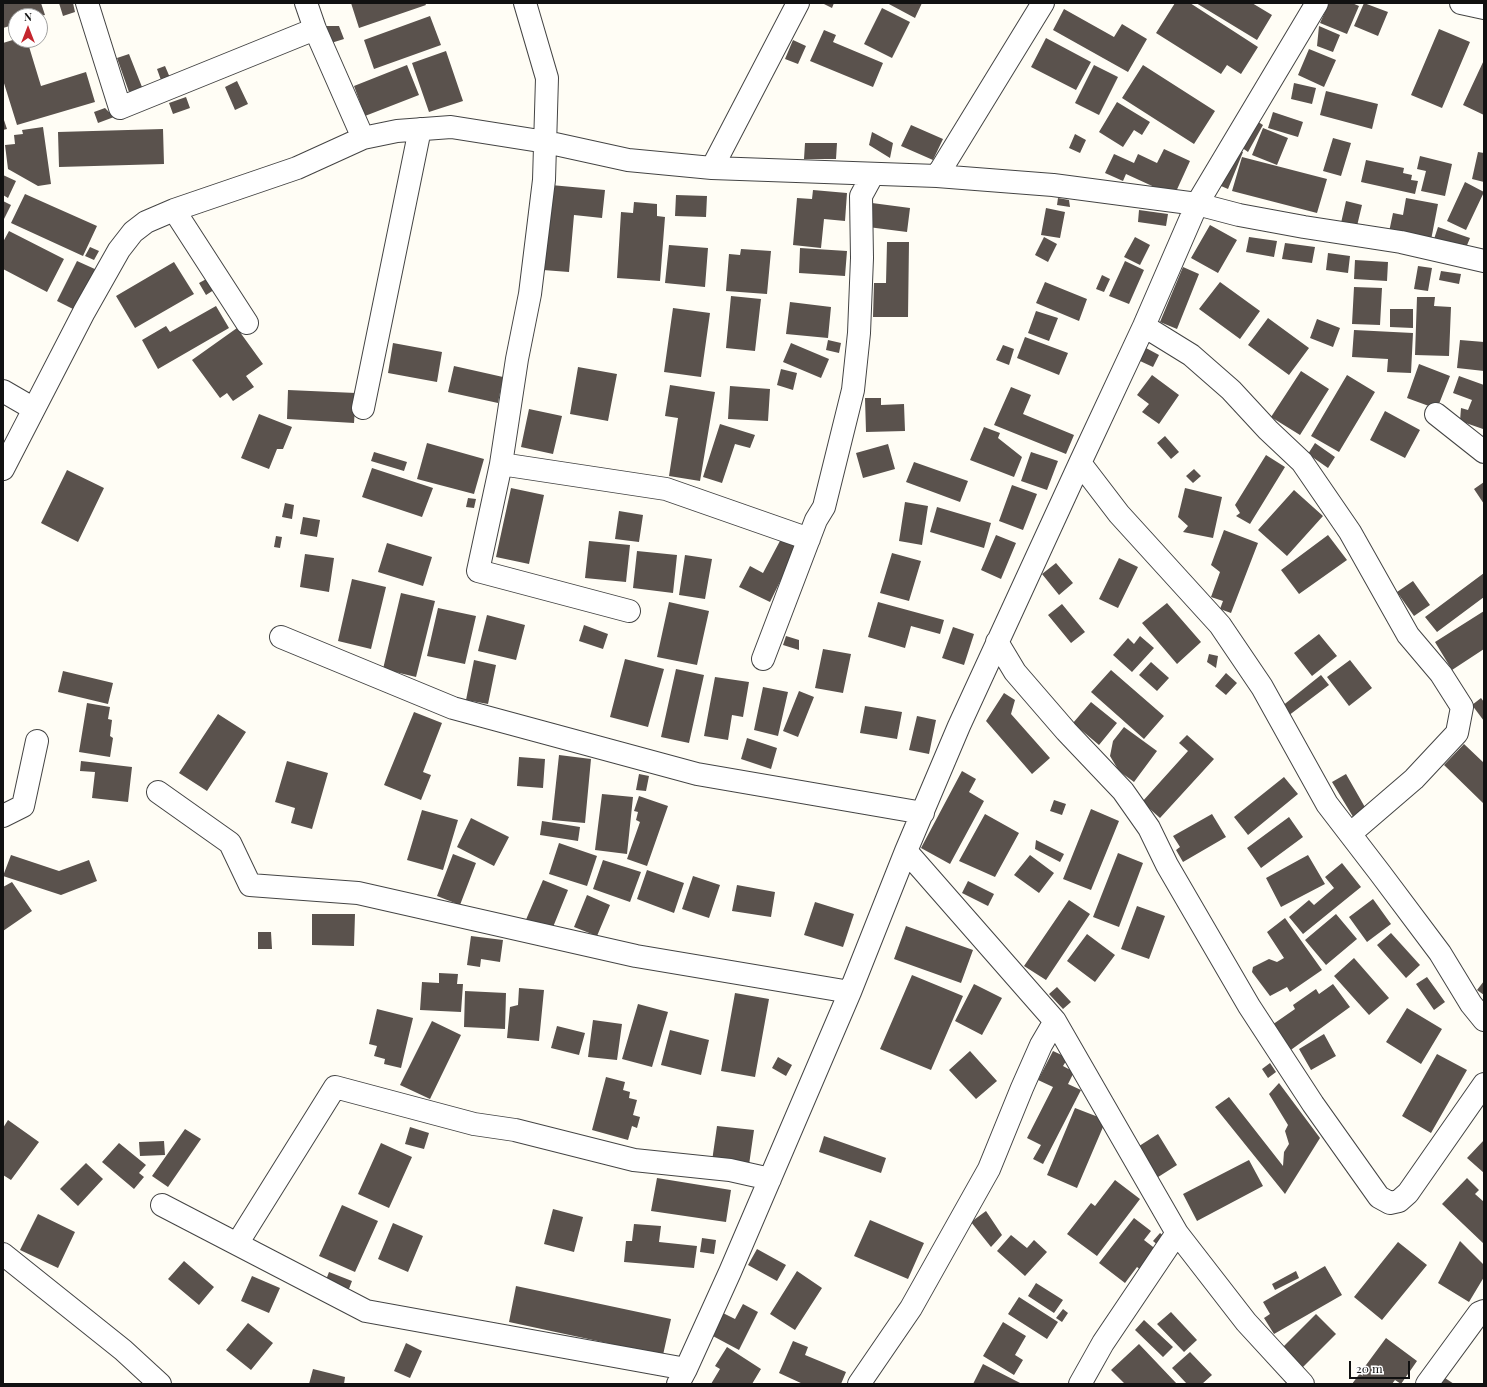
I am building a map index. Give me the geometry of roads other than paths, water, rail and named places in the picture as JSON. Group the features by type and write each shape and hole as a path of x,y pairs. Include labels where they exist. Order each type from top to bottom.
{"street":[{"path":"87,3 120,108 315,29"},
{"path":"306,3 315,29 363,138"},
{"path":"525,3 547,78 544,180 530,294 517,359 501,464 478,571 629,611"},
{"path":"712,168 798,3"},
{"path":"937,176 1043,3"},
{"path":"162,1205 366,1311 682,1377 730,1272 850,992 906,851 997,642 1144,326 1197,204 1317,3"},
{"path":"1461,3 1484,8"},
{"path":"3,469 84,312 119,250 133,232 146,222 174,210 297,168 363,138 397,131 451,127 546,142 628,160 712,168 937,176 1053,185 1197,204 1239,215 1401,242 1484,261"},
{"path":"363,408 420,129"},
{"path":"849,174 861,196"},
{"path":"764,660 816,520 824,507 853,390 859,333 862,258 861,196 872,174"},
{"path":"174,210 247,322"},
{"path":"1144,326 1191,355 1231,390 1268,430 1302,462 1350,532 1408,635 1441,674 1462,707 1457,732 1414,779 1350,834"},
{"path":"3,391 34,409"},
{"path":"1436,414 1484,452"},
{"path":"1080,463 1119,514 1220,625 1262,687 1327,804 1440,953 1470,1004 1484,1020"},
{"path":"501,464 666,490 809,539"},
{"path":"281,637 453,708 697,774 922,813"},
{"path":"997,642 1015,672 1066,730 1123,791 1149,828 1167,865 1249,1006 1313,1104 1379,1197 1390,1203 1399,1201 1408,1193 1484,1084"},
{"path":"3,816 23,806 37,741"},
{"path":"158,792 230,843 250,885 358,893 636,956 850,992"},
{"path":"906,851 1055,1021 1177,1233 1246,1322 1303,1384"},
{"path":"859,1384 911,1308 989,1169 1041,1045 1055,1021"},
{"path":"237,1244 335,1087 474,1124 515,1130 634,1160 730,1170 770,1178"},
{"path":"1080,1384 1103,1343 1177,1233"},
{"path":"3,1254 123,1350 160,1384"},
{"path":"1428,1384 1479,1312 1484,1311"}]}
